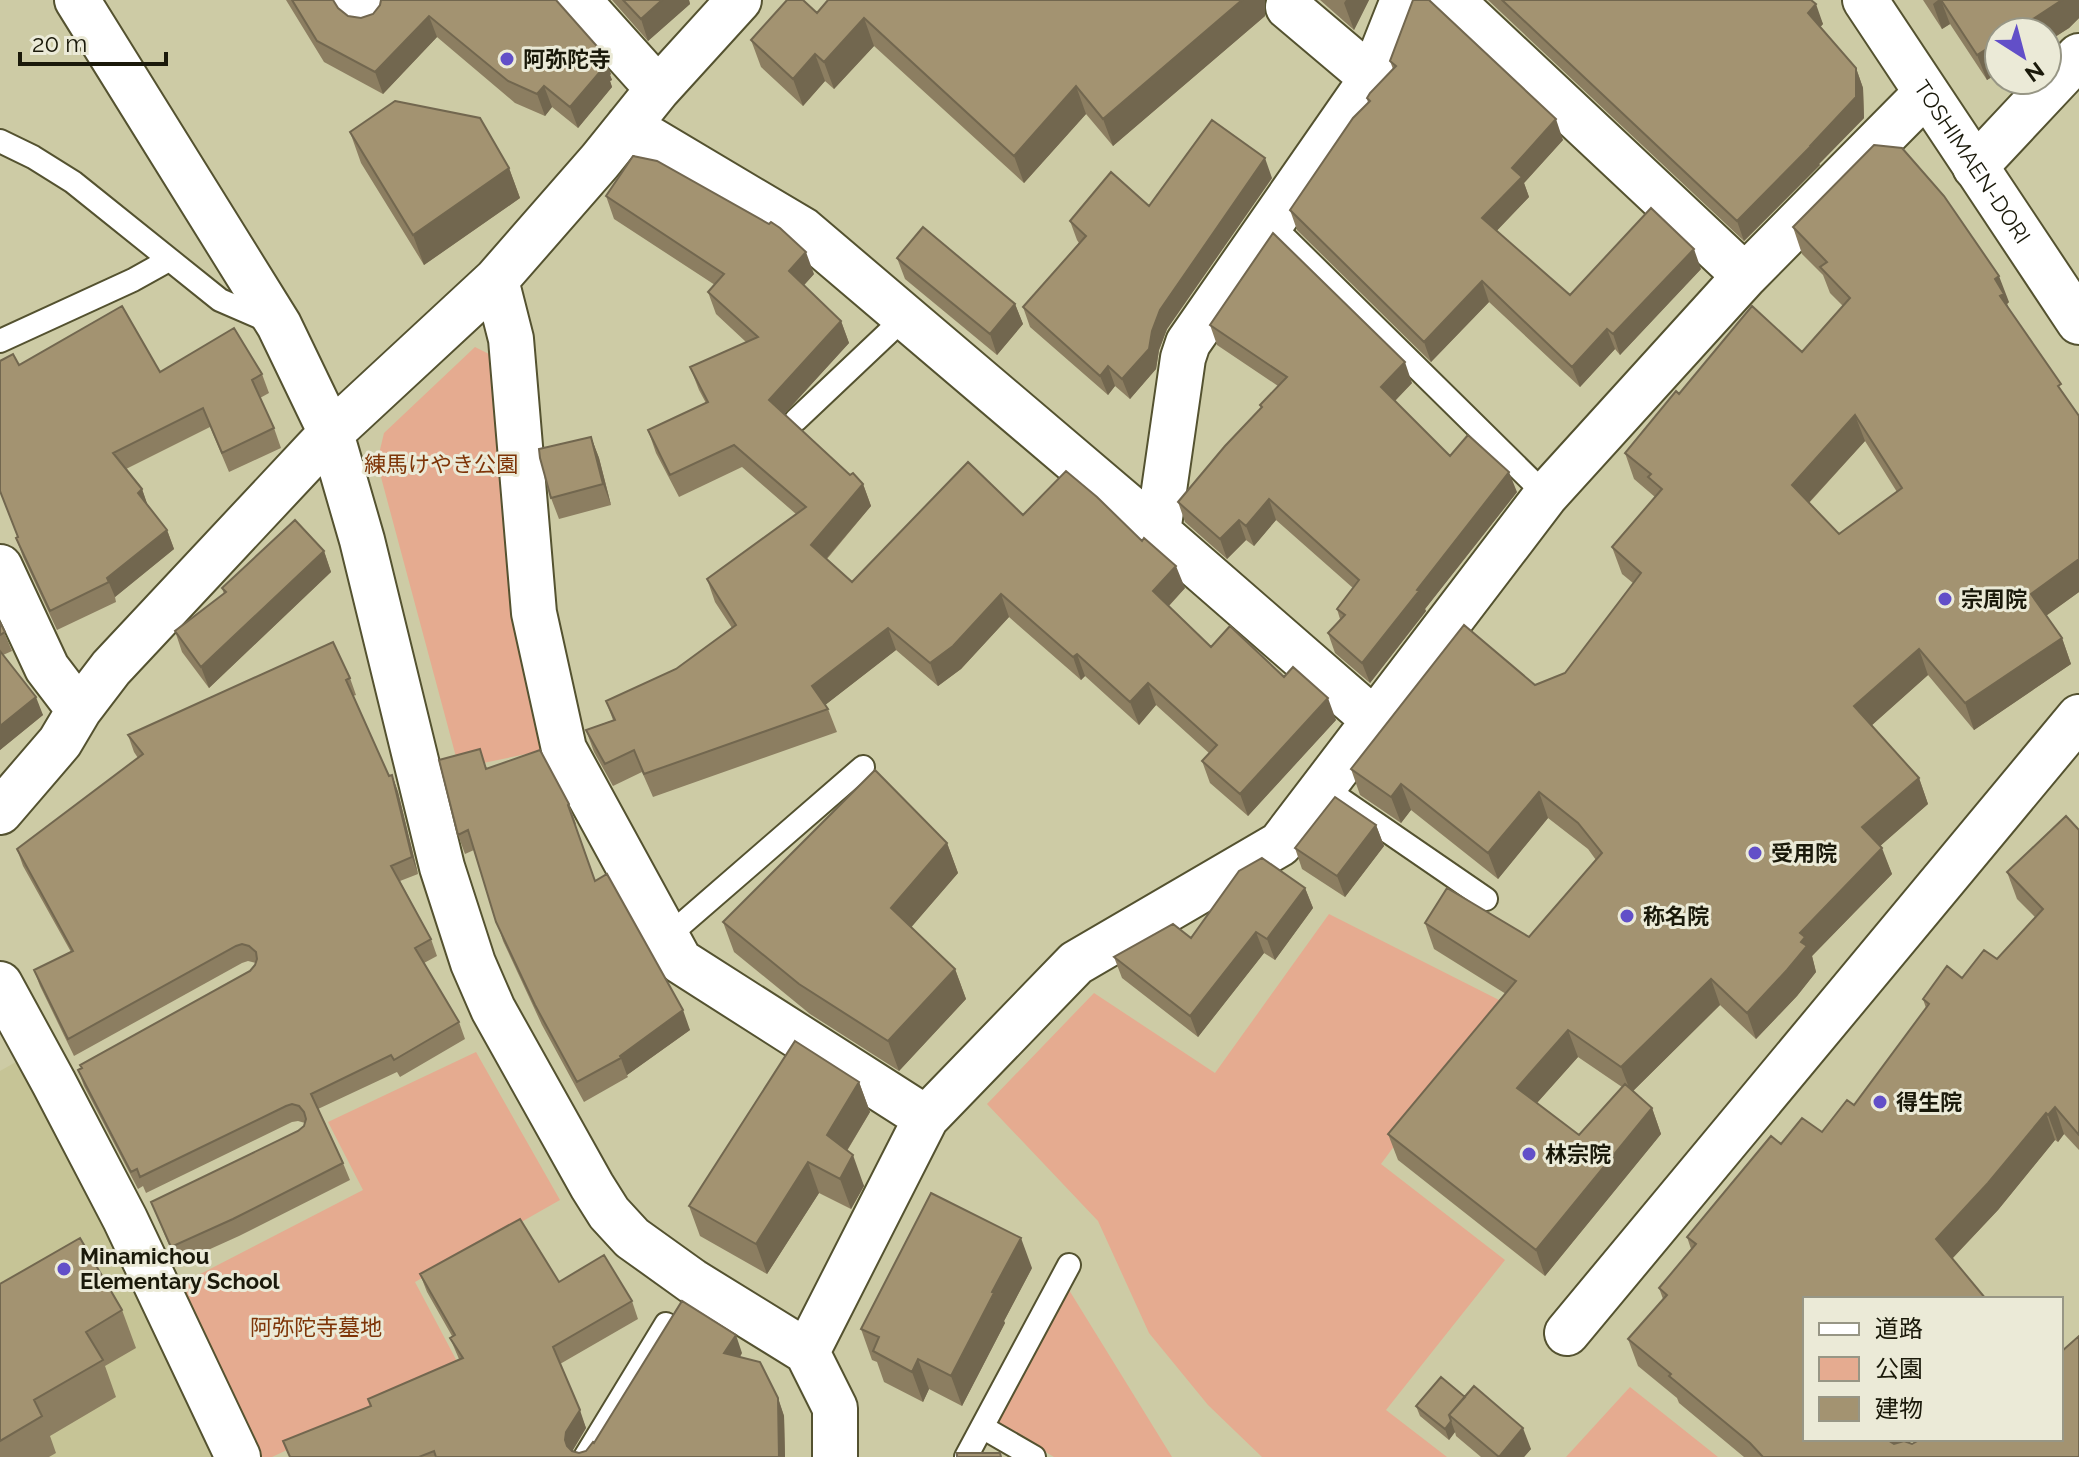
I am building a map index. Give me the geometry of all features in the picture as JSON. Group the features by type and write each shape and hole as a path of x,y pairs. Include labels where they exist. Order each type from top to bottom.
{"street":[{"path":"77,0 279,325 331,433 366,555 442,867 473,963 493,1009 609,1213 632,1238 692,1281 807,1352 835,1408 835,1457"},
{"path":"578,0 658,89"},
{"path":"0,812 60,742 79,710 111,668 331,433 496,280 658,89 739,0"},
{"path":"1158,532 1183,358 1188,343 1372,78 1403,0"},
{"path":"1451,0 1745,276"},
{"name":"TOSHIMAEN-DORI","path":"1865,0 2079,322"},
{"path":"1288,7 1372,78"},
{"path":"1975,167 2079,56"},
{"path":"807,1352 926,1118 1076,963 1280,844 1546,495 1745,276 1926,93"},
{"path":"628,126 803,230 1374,720"},
{"path":"496,280 511,339 534,613 564,749 680,961 926,1118"},
{"path":"0,567 47,668 79,710"},
{"path":"1567,1333 2079,717"},
{"path":"0,984 61,1079 131,1216 238,1457"}],"lane":[{"path":"0,141 73,182 220,300 279,325"},
{"path":"1271,224 1546,495"},
{"path":"0,341 133,280 169,260"},
{"path":"796,420 905,317"},
{"path":"667,937 863,767"},
{"path":"1323,787 1486,899"},
{"path":"966,1457 1069,1265"},
{"path":"585,1457 666,1324"},
{"path":"982,1427 1034,1457"}],"shaded area":[{"name":"Minamichou Elementary School","path":"23,1058 220,1457 0,1457 0,1071"}],"green space":[{"name":"練馬けやき公園","path":"475,347 489,354 517,591 546,750 459,768 378,466 384,433"},
{"path":"1329,914 1501,1001 1381,1164 1505,1260 1386,1410 1447,1457 1262,1457 1208,1405 1149,1333 1098,1221 987,1104 1094,993 1215,1073"},
{"name":"阿弥陀寺墓地","path":"476,1052 560,1200 415,1282 461,1369 272,1457 258,1457 179,1285 363,1190 328,1122"},
{"path":"1069,1290 1172,1457 1054,1457 993,1421"},
{"path":"1630,1387 1718,1457 1566,1457"}],"building":[{"path":"292,0 333,0 348,16 361,18 373,14 381,0 556,0 603,53 600,55 604,58 600,62 605,66 570,107 544,86 537,94 508,81 429,16 375,72 317,41"},
{"path":"623,0 662,0 641,19"},
{"path":"787,0 803,0 817,13 828,0 1242,0 1103,119 1076,86 1014,156 864,18 824,62 815,54 793,79 751,40"},
{"path":"1413,0 1429,0 1556,119 1512,168 1522,177 1482,218 1570,295 1651,208 1694,249 1613,334 1607,329 1572,367 1482,281 1424,342 1290,210 1353,118 1370,101 1367,98 1370,93 1396,66 1390,61"},
{"path":"1502,0 1811,0 1816,4 1808,13 1856,68 1856,97 1737,221"},
{"path":"1941,0 2062,0 2038,16 1983,16 1983,51 1977,55"},
{"path":"395,101 480,118 509,168 413,235 350,132"},
{"path":"1212,120 1265,158 1160,310 1149,349 1122,379 1108,366 1100,376 1023,307 1086,236 1070,221 1111,172 1149,206"},
{"path":"1874,145 1902,148 1944,196 1999,276 1995,279 2004,294 2000,296 2061,384 2058,386 2079,416 2079,559 2031,594 2062,638 1965,703 1919,649 1854,706 1919,778 1862,827 1882,848 1800,933 1805,937 1801,942 1807,946 1747,1013 1711,979 1621,1067 1568,1030 1517,1088 1579,1135 1625,1084 1652,1108 1536,1250 1388,1134 1516,981 1425,923 1447,888 1529,937 1602,853 1578,823 1539,792 1488,853 1401,784 1391,797 1351,769 1464,625 1535,685 1565,673 1641,573 1612,547 1662,489 1648,477 1651,474 1625,453 1752,306 1802,352 1850,298 1820,267 1827,262 1793,227","holes":["1855,415 1902,488 1839,534 1792,485"]},
{"path":"633,156 657,161 769,224 771,222 806,252 789,271 841,321 769,400 863,484 811,545 852,582 968,462 1023,515 1066,471 1142,541 1144,538 1176,566 1153,591 1211,647 1230,626 1284,677 1293,667 1328,698 1240,794 1202,761 1217,745 1148,683 1130,702 1077,654 1073,657 1001,594 953,646 930,663 888,628 812,686 828,709 644,774 634,750 605,764 586,730 615,720 606,701 676,669 736,625 707,579 806,507 734,445 670,475 648,430 708,402 690,367 758,337 708,292 724,274 606,196"},
{"path":"923,227 1015,304 990,334 897,258"},
{"path":"1273,233 1405,362 1381,387 1450,456 1468,435 1509,472 1362,663 1328,633 1345,615 1337,609 1359,580 1269,499 1246,526 1239,520 1220,539 1178,502 1287,377 1210,325"},
{"path":"122,306 160,372 234,328 262,374 252,380 274,428 222,453 203,408 113,453 142,489 138,493 167,530 107,578 109,582 50,611 16,538 0,491 0,361 13,354 19,365"},
{"path":"591,437 603,484 551,498 539,449"},
{"path":"295,520 324,551 201,667 175,631 226,592 222,588"},
{"path":"333,642 350,678 346,680 389,776 392,775 412,857 391,866 431,939 415,948 459,1022 394,1060 391,1055 311,1094 343,1163 171,1247 151,1202 298,1131 304,1126 304,1112 299,1106 286,1106 140,1177 137,1169 131,1172 78,1070 82,1068 80,1065 250,971 257,959 256,952 249,946 236,946 68,1039 34,970 73,951 17,849 143,754 128,735"},
{"path":"0,651 36,697 0,726"},
{"path":"480,749 486,769 540,750 569,804 595,881 607,874 683,1010 621,1058 577,1082 535,1005 496,922 468,830 458,835 439,760"},
{"path":"875,770 947,843 891,908 955,969 888,1041 799,984 723,922"},
{"path":"1335,797 1376,825 1337,876 1295,848"},
{"path":"2066,816 2079,830 2079,1135 2055,1107 2048,1115 2046,1113 1936,1239 1984,1297 1803,1297 1803,1441 1889,1441 1894,1444 1904,1441 1912,1444 1917,1441 2063,1441 2063,1350 2079,1336 2079,1457 1763,1457 1628,1339 1667,1295 1659,1288 1696,1244 1687,1237 1771,1136 1781,1144 1802,1118 1822,1132 1847,1100 1854,1105 1929,1004 1923,999 1947,966 1962,978 1984,950 1997,959 2043,909 2007,872"},
{"path":"1262,858 1305,888 1267,939 1256,932 1190,1016 1114,957 1173,924 1191,938 1239,871"},
{"path":"795,1041 859,1082 827,1135 853,1155 840,1179 808,1162 756,1244 689,1206"},
{"path":"931,1193 1021,1238 951,1376 918,1359 912,1372 873,1351 879,1337 861,1329"},
{"path":"520,1219 559,1282 604,1255 632,1301 553,1347 580,1410 566,1432 565,1440 572,1451 586,1451 594,1443 682,1301 736,1335 724,1353 760,1362 778,1398 779,1457 436,1457 434,1451 419,1457 290,1457 283,1441 371,1406 368,1399 463,1358 450,1338 455,1335 420,1274"},
{"path":"80,1238 122,1310 86,1332 103,1360 34,1400 42,1416 0,1441 0,1284"},
{"path":"1441,1377 1465,1397 1449,1415 1451,1421 1445,1429 1416,1406"},
{"path":"1474,1386 1523,1428 1499,1457 1449,1415"},
{"path":"957,1453 1000,1453 1001,1457 957,1457"}],"place":[{"name":"阿弥陀寺","path":"507,59"},
{"name":"宗周院","path":"1945,599"},
{"name":"受用院","path":"1755,853"},
{"name":"称名院","path":"1627,916"},
{"name":"得生院","path":"1880,1102"},
{"name":"林宗院","path":"1529,1154"},
{"name":"Minamichou Elementary School","path":"64,1269"}]}
